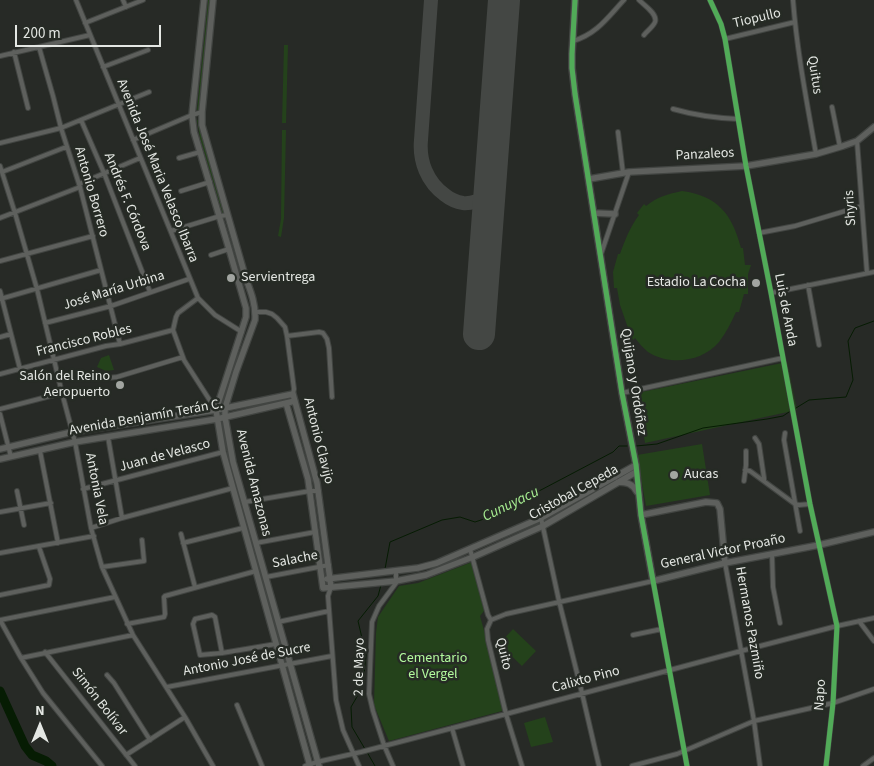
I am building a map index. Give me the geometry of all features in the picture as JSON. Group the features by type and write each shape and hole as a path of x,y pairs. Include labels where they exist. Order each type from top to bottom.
{"street":[{"name":"Avenida José Maria Velasco Ibarra","path":"76,0 198,298 215,315 242,332"},
{"path":"123,0 126,7"},
{"path":"86,23 143,0"},
{"path":"204,0 192,115 194,132 246,308 246,318 242,332 216,410"},
{"name":"Avenida Amazonas","path":"213,0 202,125 256,312 255,320 225,408 224,417 230,451 318,764"},
{"name":"Quijano y Ordóñez","path":"575,0 572,68 574,85 622,393 636,468 641,515 687,766"},
{"path":"573,41 595,31 624,0"},
{"path":"639,0 653,14 655,19 655,23 644,35"},
{"name":"Luis de Anda","path":"710,0 725,39 746,166 810,504 837,626"},
{"name":"Quitus","path":"793,0 816,154"},
{"name":"Tiopullo","path":"725,39 795,22"},
{"path":"0,56 90,35"},
{"name":"Antonio Borrero","path":"39,47 60,128 80,185 120,344"},
{"path":"103,67 148,50"},
{"path":"14,52 28,108"},
{"path":"0,143 60,128 150,92"},
{"path":"832,107 840,147"},
{"path":"672,109 716,118 738,119"},
{"path":"133,140 202,112"},
{"name":"Andrés F. Córdova","path":"81,120 104,173 150,292"},
{"name":"Panzaleos","path":"589,179 626,173 746,166 816,154 857,140 874,127"},
{"path":"601,254 615,214 626,173 618,132"},
{"name":"Shyris","path":"857,140 867,273"},
{"path":"2,172 66,147"},
{"path":"179,158 200,152"},
{"path":"0,218 16,213 140,158"},
{"name":"Antonia Vela","path":"0,166 16,213 37,289 75,442 91,528 102,567 133,635 186,717 212,764"},
{"path":"181,191 210,182"},
{"path":"759,233 795,226 862,206"},
{"path":"594,213 615,214"},
{"path":"171,231 228,215"},
{"path":"0,261 93,236"},
{"path":"211,255 230,249"},
{"path":"1,299 102,270"},
{"path":"771,293 874,272"},
{"name":"José María Urbina","path":"45,323 110,306 189,279"},
{"path":"808,285 819,345"},
{"path":"0,291 20,369"},
{"path":"198,298 178,313 173,330 184,358 216,410"},
{"name":"Antonio Clavijo","path":"256,312 272,314 285,327 288,336 293,394 319,491 331,587 328,596 336,700 343,730 359,766"},
{"name":"Francisco Robles","path":"0,374 173,330"},
{"path":"288,336 319,332 327,339 332,397"},
{"path":"0,336 11,334"},
{"path":"99,379 117,377 184,358"},
{"path":"622,393 783,358"},
{"path":"0,408 62,393"},
{"name":"Avenida Benjamín Terán C.","path":"0,449 72,432 216,410 293,394"},
{"name":"Avenida Benjamín Terán C.","path":"0,459 75,442 224,417 296,401"},
{"name":"Antonio Clavijo","path":"286,403 308,479 323,588 328,596"},
{"name":"Avenida Amazonas","path":"216,410 223,452 308,766"},
{"path":"0,414 12,457"},
{"path":"785,433 784,440 800,531"},
{"path":"108,437 122,518"},
{"path":"756,438 764,481"},
{"path":"40,451 58,543"},
{"path":"744,481 746,451"},
{"name":"Juan de Velasco","path":"83,489 223,452"},
{"name":"Cristobal Cepeda","path":"323,588 396,581 426,575 543,526 618,482 636,468"},
{"name":"Cristobal Cepeda","path":"322,579 393,572 436,563 541,518 636,468"},
{"path":"745,470 750,471 795,504 810,504"},
{"path":"618,482 624,482 634,487 639,496"},
{"path":"91,528 233,488"},
{"path":"17,491 24,525"},
{"path":"244,502 319,491"},
{"name":"Hermanos Pazmiño","path":"641,515 706,502 717,503 720,508 725,564 754,721 760,766"},
{"path":"0,512 51,503"},
{"path":"541,518 599,766"},
{"path":"183,543 243,528"},
{"path":"256,543 315,532"},
{"name":"General Victor Proaño","path":"491,620 495,617 559,601 874,532"},
{"path":"181,534 195,587"},
{"path":"0,553 94,536"},
{"path":"102,567 144,560 142,540"},
{"path":"0,595 48,586 50,584 39,547"},
{"name":"Quito","path":"470,549 491,620 488,625 487,634 506,714 522,766"},
{"path":"772,554 773,587 780,623"},
{"name":"Salache","path":"266,577 328,565"},
{"path":"127,624 164,617 164,596 256,572"},
{"path":"393,572 396,581"},
{"name":"2 de Mayo","path":"393,766 384,746 370,703 369,694 372,622 376,611 396,581"},
{"path":"102,766 43,693 0,620 115,597"},
{"path":"278,622 329,611"},
{"path":"222,653 215,617 212,615 195,619 193,624 199,654 222,653 276,644"},
{"name":"Calixto Pino","path":"308,766 741,651 874,618"},
{"path":"859,621 874,641"},
{"name":"Napo","path":"826,766 833,703 837,626"},
{"path":"633,635 662,629"},
{"path":"21,658 133,635"},
{"name":"Simón Bolívar","path":"45,652 135,766"},
{"name":"Antonio José de Sucre","path":"167,687 332,656"},
{"path":"107,675 150,740"},
{"path":"632,766 685,751 754,721 833,703 874,689"},
{"path":"237,705 262,766"},
{"path":"126,755 186,717"},
{"path":"452,728 462,766"},
{"path":"863,766 874,758"},
{"path":"205,766 212,764"}],"green space":[{"path":"208,0 210,0 200,111 197,110"},
{"path":"284,45 288,45 286,123 282,123"},
{"path":"197,120 200,121 226,214 223,215 200,138"},
{"path":"282,130 286,130 284,218 281,237 278,236 281,219"},
{"path":"682,191 705,197 722,209 733,225 741,248 743,248 745,265 751,265 748,274 748,294 744,294 739,312 736,312 719,342 712,349 695,358 676,360 666,359 648,352 635,338 633,340 626,329 628,328 620,305 617,288 614,288 613,272 618,254 620,254 630,229 639,215 637,213 644,204 646,206 663,196"},
{"path":"109,355 114,370 106,371 97,367 101,358"},
{"path":"787,362 797,410 645,443 637,393"},
{"name":"Aucas","path":"702,444 710,495 646,506 637,455"},
{"name":"Cementario el Vergel","path":"472,562 484,611 480,616 506,710 389,741 374,705 378,617 399,586 418,583"},
{"path":"513,629 536,651 522,666 499,644"},
{"path":"545,717 553,742 531,747 524,723"}],"waterway":[{"name":"Cunuyacu","path":"796,408 809,400 846,397 853,380 848,341 855,328 874,321"},
{"name":"Cunuyacu","path":"636,446 657,444 703,428 767,419 783,416 789,412"},
{"name":"Cunuyacu","path":"385,569 390,542 442,520 460,517 475,522 502,513 613,452 619,446 627,446"},
{"name":"Cunuyacu","path":"365,749 352,727 351,707 358,695 364,674 366,655 358,621 378,596 381,585"},
{"path":"0,691 25,746 32,755 52,766"},
{"name":"Cunuyacu","path":"367,752 375,766"}],"taxiway":[{"path":"431,0 421,140 423,163 433,184 453,200 470,203 489,196"}],"runway":[{"path":"479,334 504,0"}],"cycle path":[{"path":"575,0 572,54 575,94 622,393 636,465 641,515 687,766"},
{"path":"710,0 721,24 725,39 746,166 810,504 837,626 833,703 826,766"}],"place":[{"name":"Servientrega","path":"231,278"},
{"name":"Estadio La Cocha","path":"756,283"},
{"name":"Salón del Reino Aeropuerto","path":"120,385"},
{"name":"Aucas","path":"674,475"}]}
